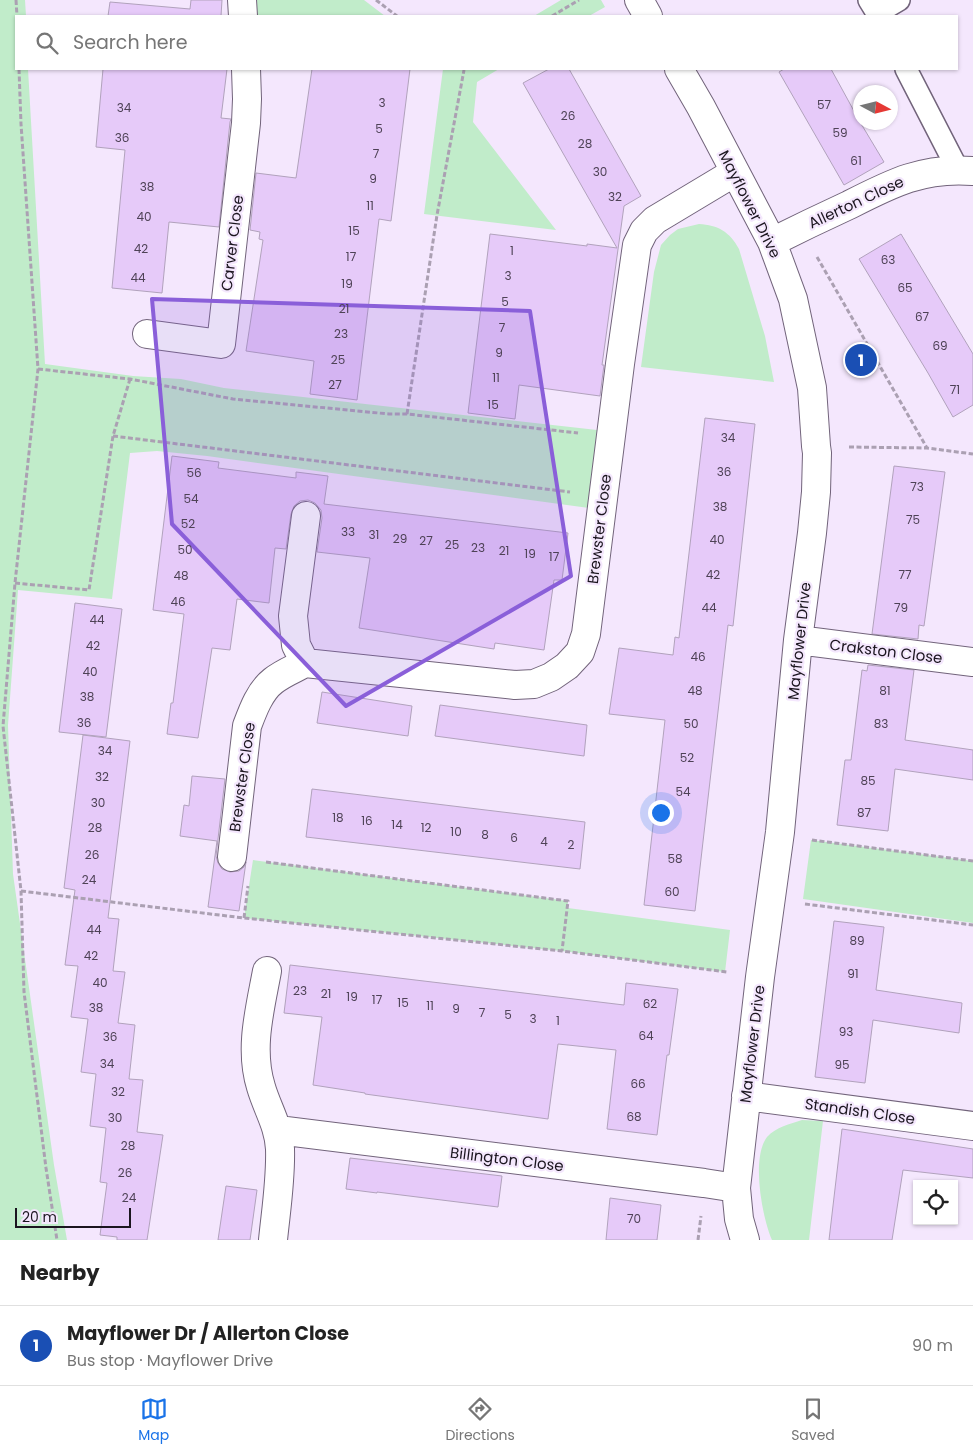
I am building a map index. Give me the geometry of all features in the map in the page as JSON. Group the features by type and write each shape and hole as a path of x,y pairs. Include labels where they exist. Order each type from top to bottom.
{"street":[{"path":"242,0 243,15"},
{"path":"639,0 647,15"},
{"name":"Carver Close","path":"147,334 221,344 246,123 248,99 246,70"},
{"name":"Mayflower Drive","path":"680,70 772,242 793,299 812,388 817,453 816,492 798,640 780,832 760,977 736,1188 739,1219 745,1240"},
{"name":"Allerton Close","path":"772,242 890,184 912,176 928,173 966,171"},
{"name":"Brewster Close","path":"232,857 247,726 261,696 272,682 285,673 305,663 515,685 534,684 551,677 567,666 580,652 586,634 637,245 644,231 655,220 735,172"},
{"path":"305,663 296,645 293,616 306,516"},
{"name":"Crakston Close","path":"798,640 973,662"},
{"path":"267,971 256,1034 255,1056 261,1088 278,1130 280,1149 273,1240"},
{"name":"Standish Close","path":"746,1096 973,1126"},
{"name":"Billington Close","path":"278,1130 736,1188"}],"lane":[{"path":"875,10 899,0"},
{"path":"907,70 966,171"}],"path":[{"path":"16,0 17,15"},
{"path":"376,0 395,15"},
{"path":"554,15 579,0"},
{"path":"19,70 38,369 15,583 3,726 21,891 24,992 57,1240"},
{"path":"407,414 437,214 465,70"},
{"path":"800,228 927,448"},
{"path":"38,369 130,379 233,399 389,414 407,414 611,436"},
{"path":"15,583 89,590 113,436 130,379"},
{"path":"113,436 603,497"},
{"path":"816,446 927,448 973,454"},
{"path":"780,832 811,840 973,861"},
{"path":"232,857 568,901 562,951"},
{"path":"21,891 244,918 562,951 760,977"},
{"path":"771,900 973,925"}],"highlighted area":[{"path":"152,299 530,311 571,576 346,706 172,524"}],"green space":[{"path":"0,0 25,0 26,15 15,15 15,70 28,70 45,364 133,376 181,379 224,388 597,430 589,508 207,456 157,451 130,453 112,599 18,590 8,725 13,874 54,1165 67,1240 0,1240"},
{"path":"249,0 364,0 384,15 251,15"},
{"path":"561,0 601,0 605,7 591,15 536,15"},
{"path":"443,70 497,70 477,82 473,122 556,230 424,214"},
{"path":"699,224 723,230 732,238 739,249 765,336 774,382 641,367 654,272 661,245 678,229"},
{"path":"811,840 973,861 973,923 803,899"},
{"path":"253,860 568,901 568,908 730,930 725,972 562,951 244,918"},
{"path":"802,1120 823,1121 809,1240 772,1240 765,1217 760,1188 759,1173 762,1147 767,1137 775,1131 783,1126"}],"building":[{"path":"191,0 222,0 221,15 108,15 110,2 190,9"},
{"path":"103,70 227,70 221,118 231,119 219,227 169,222 162,293 112,288 125,150 96,147"},
{"path":"312,70 410,70 391,221 379,219 357,400 310,394 314,361 246,351 263,240 259,239 260,232 250,230 256,173 296,178"},
{"path":"547,70 570,70 641,196 624,206 602,365 604,365 600,396 519,385 515,419 468,413 490,234 617,248 523,83"},
{"path":"782,70 832,70 853,109 853,130 865,130 884,162 844,185 779,72"},
{"path":"901,234 973,354 973,405 953,417 859,259"},
{"path":"705,418 755,424 733,626 728,625 695,911 644,905 665,720 609,714 619,648 673,655 675,637 679,638"},
{"path":"172,456 219,462 218,468 296,478 296,472 328,476 324,504 568,533 562,580 554,580 544,650 495,643 494,649 359,628 370,558 317,552 322,518 321,510 315,503 308,500 300,501 294,506 291,514 286,549 275,548 269,603 237,599 230,650 212,648 198,738 167,734 171,703 173,703 184,614 153,610"},
{"path":"894,466 945,472 924,626 919,625 918,639 872,634"},
{"path":"75,603 122,609 106,737 59,732"},
{"path":"868,665 914,670 905,740 973,750 973,780 895,769 888,831 837,825 845,760 851,760 862,670 867,671"},
{"path":"322,692 412,706 408,736 317,723"},
{"path":"440,705 587,725 584,756 435,736"},
{"path":"83,735 130,741 108,918 119,919 113,971 125,972 118,1023 135,1025 129,1079 143,1080 137,1132 163,1135 147,1240 117,1240 117,1237 100,1235 107,1183 100,1182 106,1128 90,1126 96,1074 81,1072 88,1019 71,1017 78,966 65,965 75,890 64,888"},
{"path":"192,776 225,779 216,856 222,869 230,872 239,871 246,862 239,911 208,907 217,841 180,836 184,805 189,806"},
{"path":"312,789 585,822 580,869 306,837"},
{"path":"834,921 884,927 876,990 962,1003 959,1033 873,1020 865,1083 815,1077"},
{"path":"290,965 624,1005 626,983 678,989 657,1135 607,1129 616,1050 558,1044 548,1119 313,1085 322,1017 284,1013"},
{"path":"842,1129 973,1149 973,1178 903,1170 892,1240 829,1240"},
{"path":"350,1158 502,1176 498,1207 346,1189"},
{"path":"226,1186 257,1190 250,1240 218,1240"},
{"path":"610,1198 661,1205 657,1240 606,1240"}],"place":[{"name":"Mayflower Dr / Allerton Close","path":"861,360"}]}
